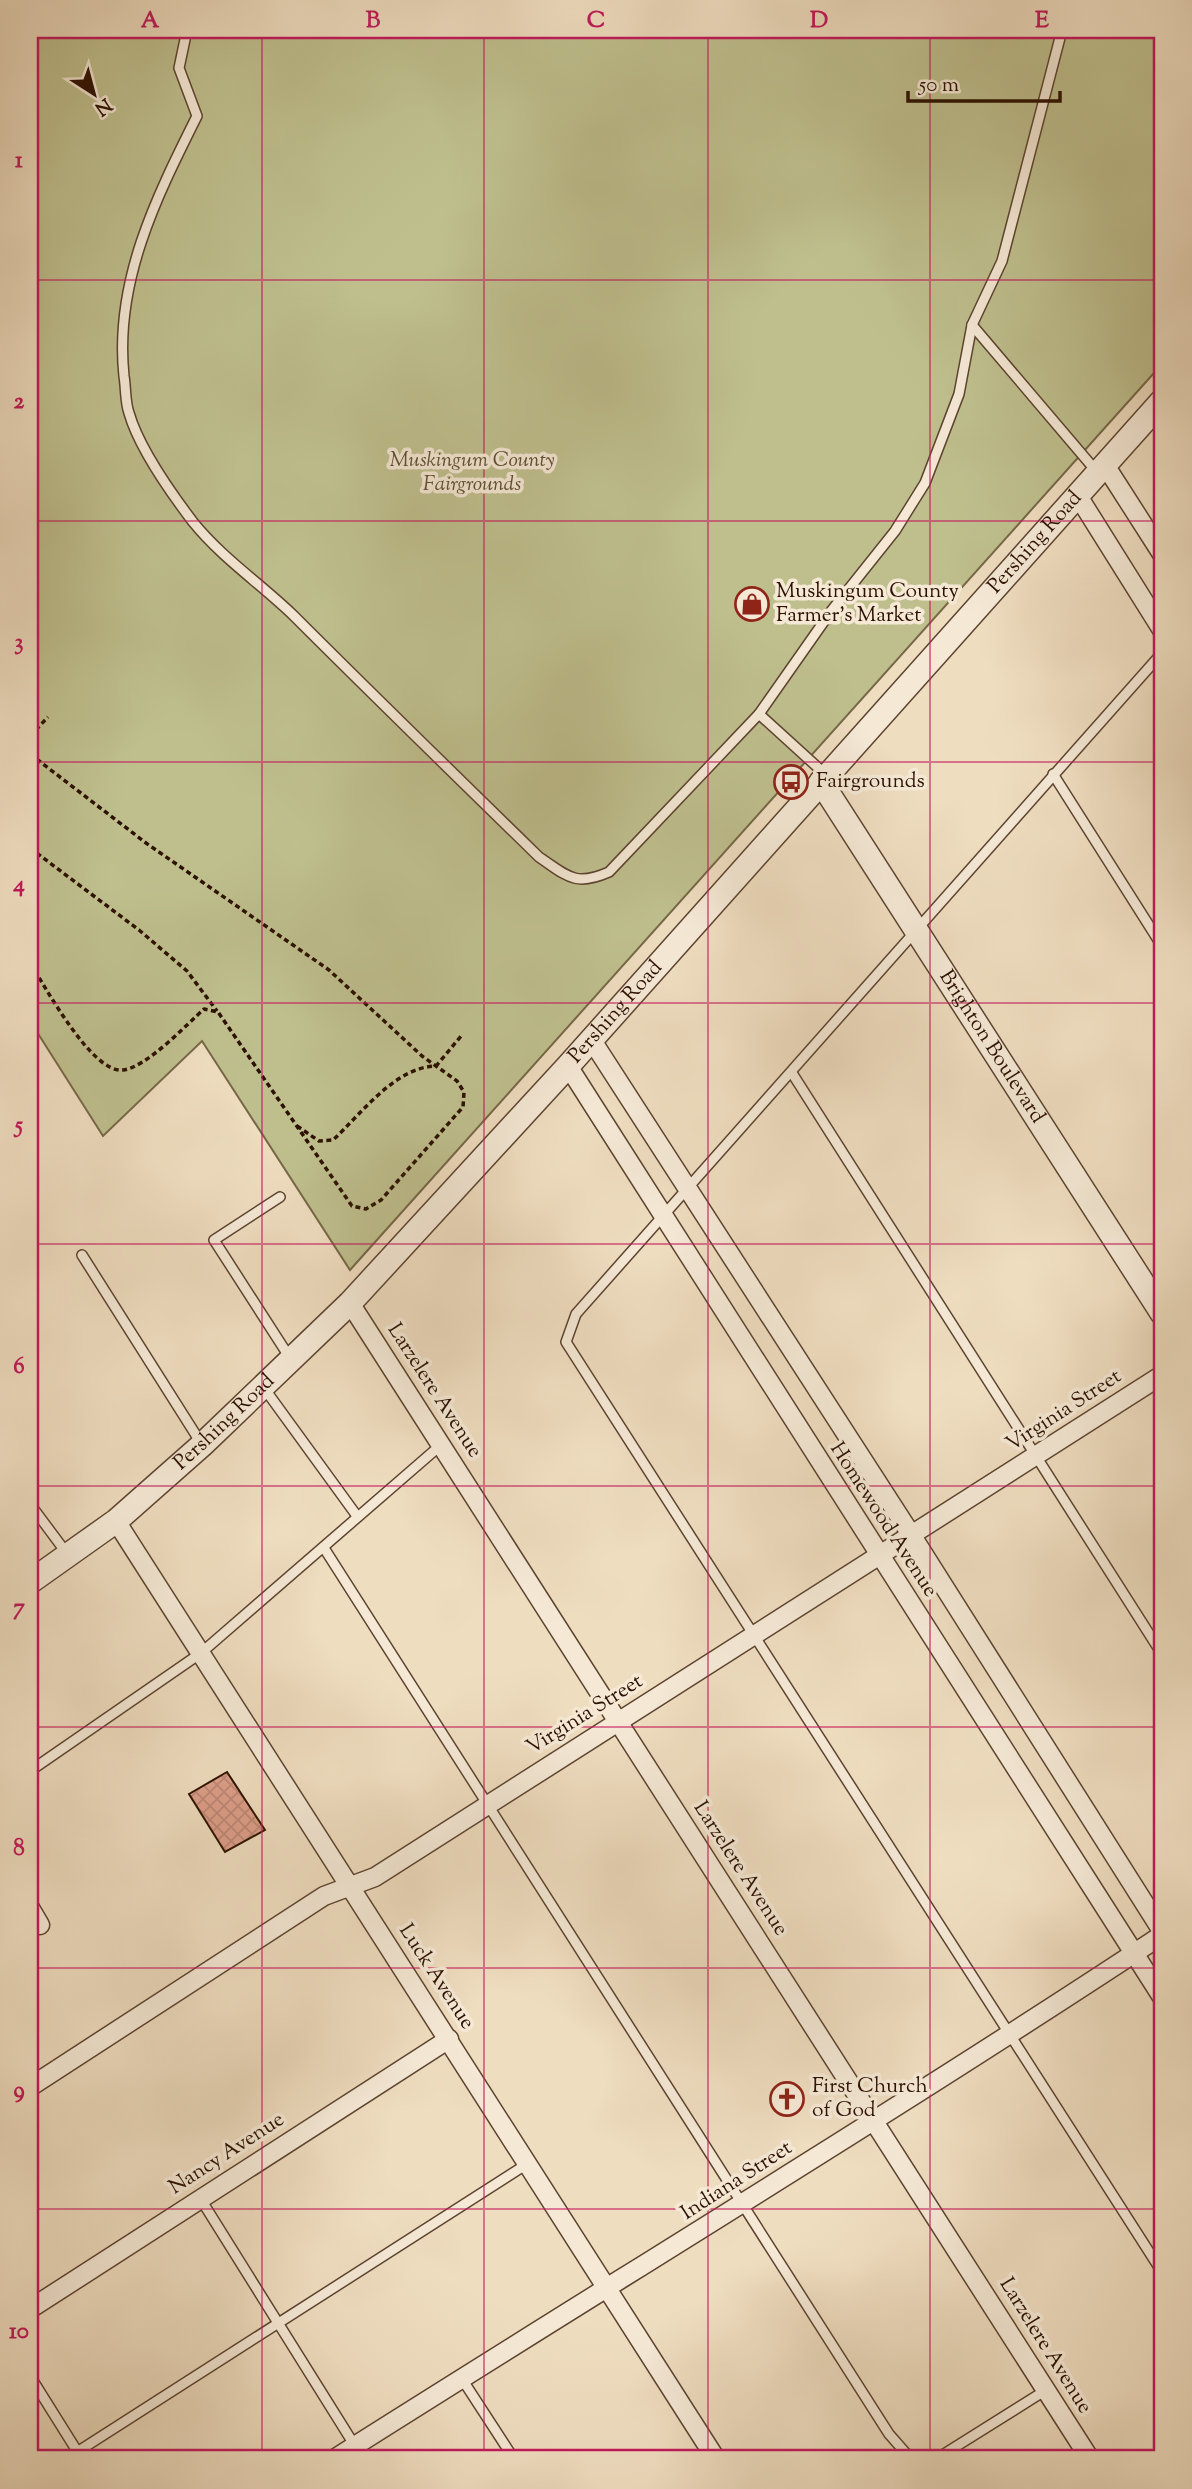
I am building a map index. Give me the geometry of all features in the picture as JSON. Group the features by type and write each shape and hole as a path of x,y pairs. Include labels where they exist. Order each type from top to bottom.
{"street":[{"name":"Pershing Road","path":"30,1582 116,1521 202,1445 350,1303 568,1066 1162,401"},
{"path":"1102,469 1162,554"},
{"path":"1078,496 1162,629"},
{"name":"Brighton Boulevard","path":"824,779 1162,1313"},
{"name":"Homewood Avenue","path":"591,1039 912,1536 1162,1933"},
{"name":"Homewood Avenue","path":"568,1066 1162,1997"},
{"name":"Larzelere Avenue","path":"350,1303 1090,2459"},
{"name":"Virginia Street","path":"30,2087 324,1896 375,1877 1162,1375"},
{"name":"Luck Avenue","path":"116,1521 716,2459"},
{"path":"30,1908 40,1925"},
{"name":"Indiana Street","path":"334,2459 742,2205 1134,1954 1162,1933"},
{"name":"Nancy Avenue","path":"30,2309 449,2039"}],"lane":[{"path":"187,30 180,68 197,116 158,193 135,258 126,300 122,353 128,411 139,439 194,523 539,857 573,880 591,880 608,872 759,714 832,610 895,531 925,483 959,394 972,325 1002,261 1062,30"},
{"path":"972,325 1102,469"},
{"path":"1162,653 576,1314 566,1342 1162,2272"},
{"path":"759,714 824,779"},
{"path":"1053,774 1162,946"},
{"path":"792,1073 1162,1654"},
{"path":"280,1197 214,1240 291,1360"},
{"path":"82,1255 202,1445"},
{"path":"263,1387 357,1516"},
{"path":"30,1771 201,1653 442,1444"},
{"path":"30,1504 69,1556"},
{"path":"324,1548 889,2434 911,2459"},
{"path":"30,2376 79,2456 277,2322 527,2164"},
{"path":"200,2198 355,2446"},
{"path":"462,2379 514,2459"},
{"path":"936,2459 1046,2390"}],"path":[{"path":"30,736 48,717"},
{"path":"30,754 146,842 329,970 436,1066 457,1081 464,1093 463,1107 382,1200 366,1209 352,1206 187,971 139,930 30,848"},
{"path":"30,963 84,1046 107,1066 121,1070 143,1062 204,1009 218,1012"},
{"path":"436,1066 461,1035"},
{"path":"295,1125 319,1141 333,1140 401,1076 424,1066 436,1066"}],"green space":[{"name":"Muskingum County Fairgrounds","path":"47,30 1162,30 1162,364 350,1270 202,1041 103,1136 30,1021 30,41"}],"building":[{"path":"227,1772 265,1830 225,1852 189,1794"}],"place":[{"name":"Muskingum County Farmer's Market","path":"752,604"},
{"name":"Fairgrounds","path":"791,782"},
{"name":"First Church of God","path":"787,2099"}]}
